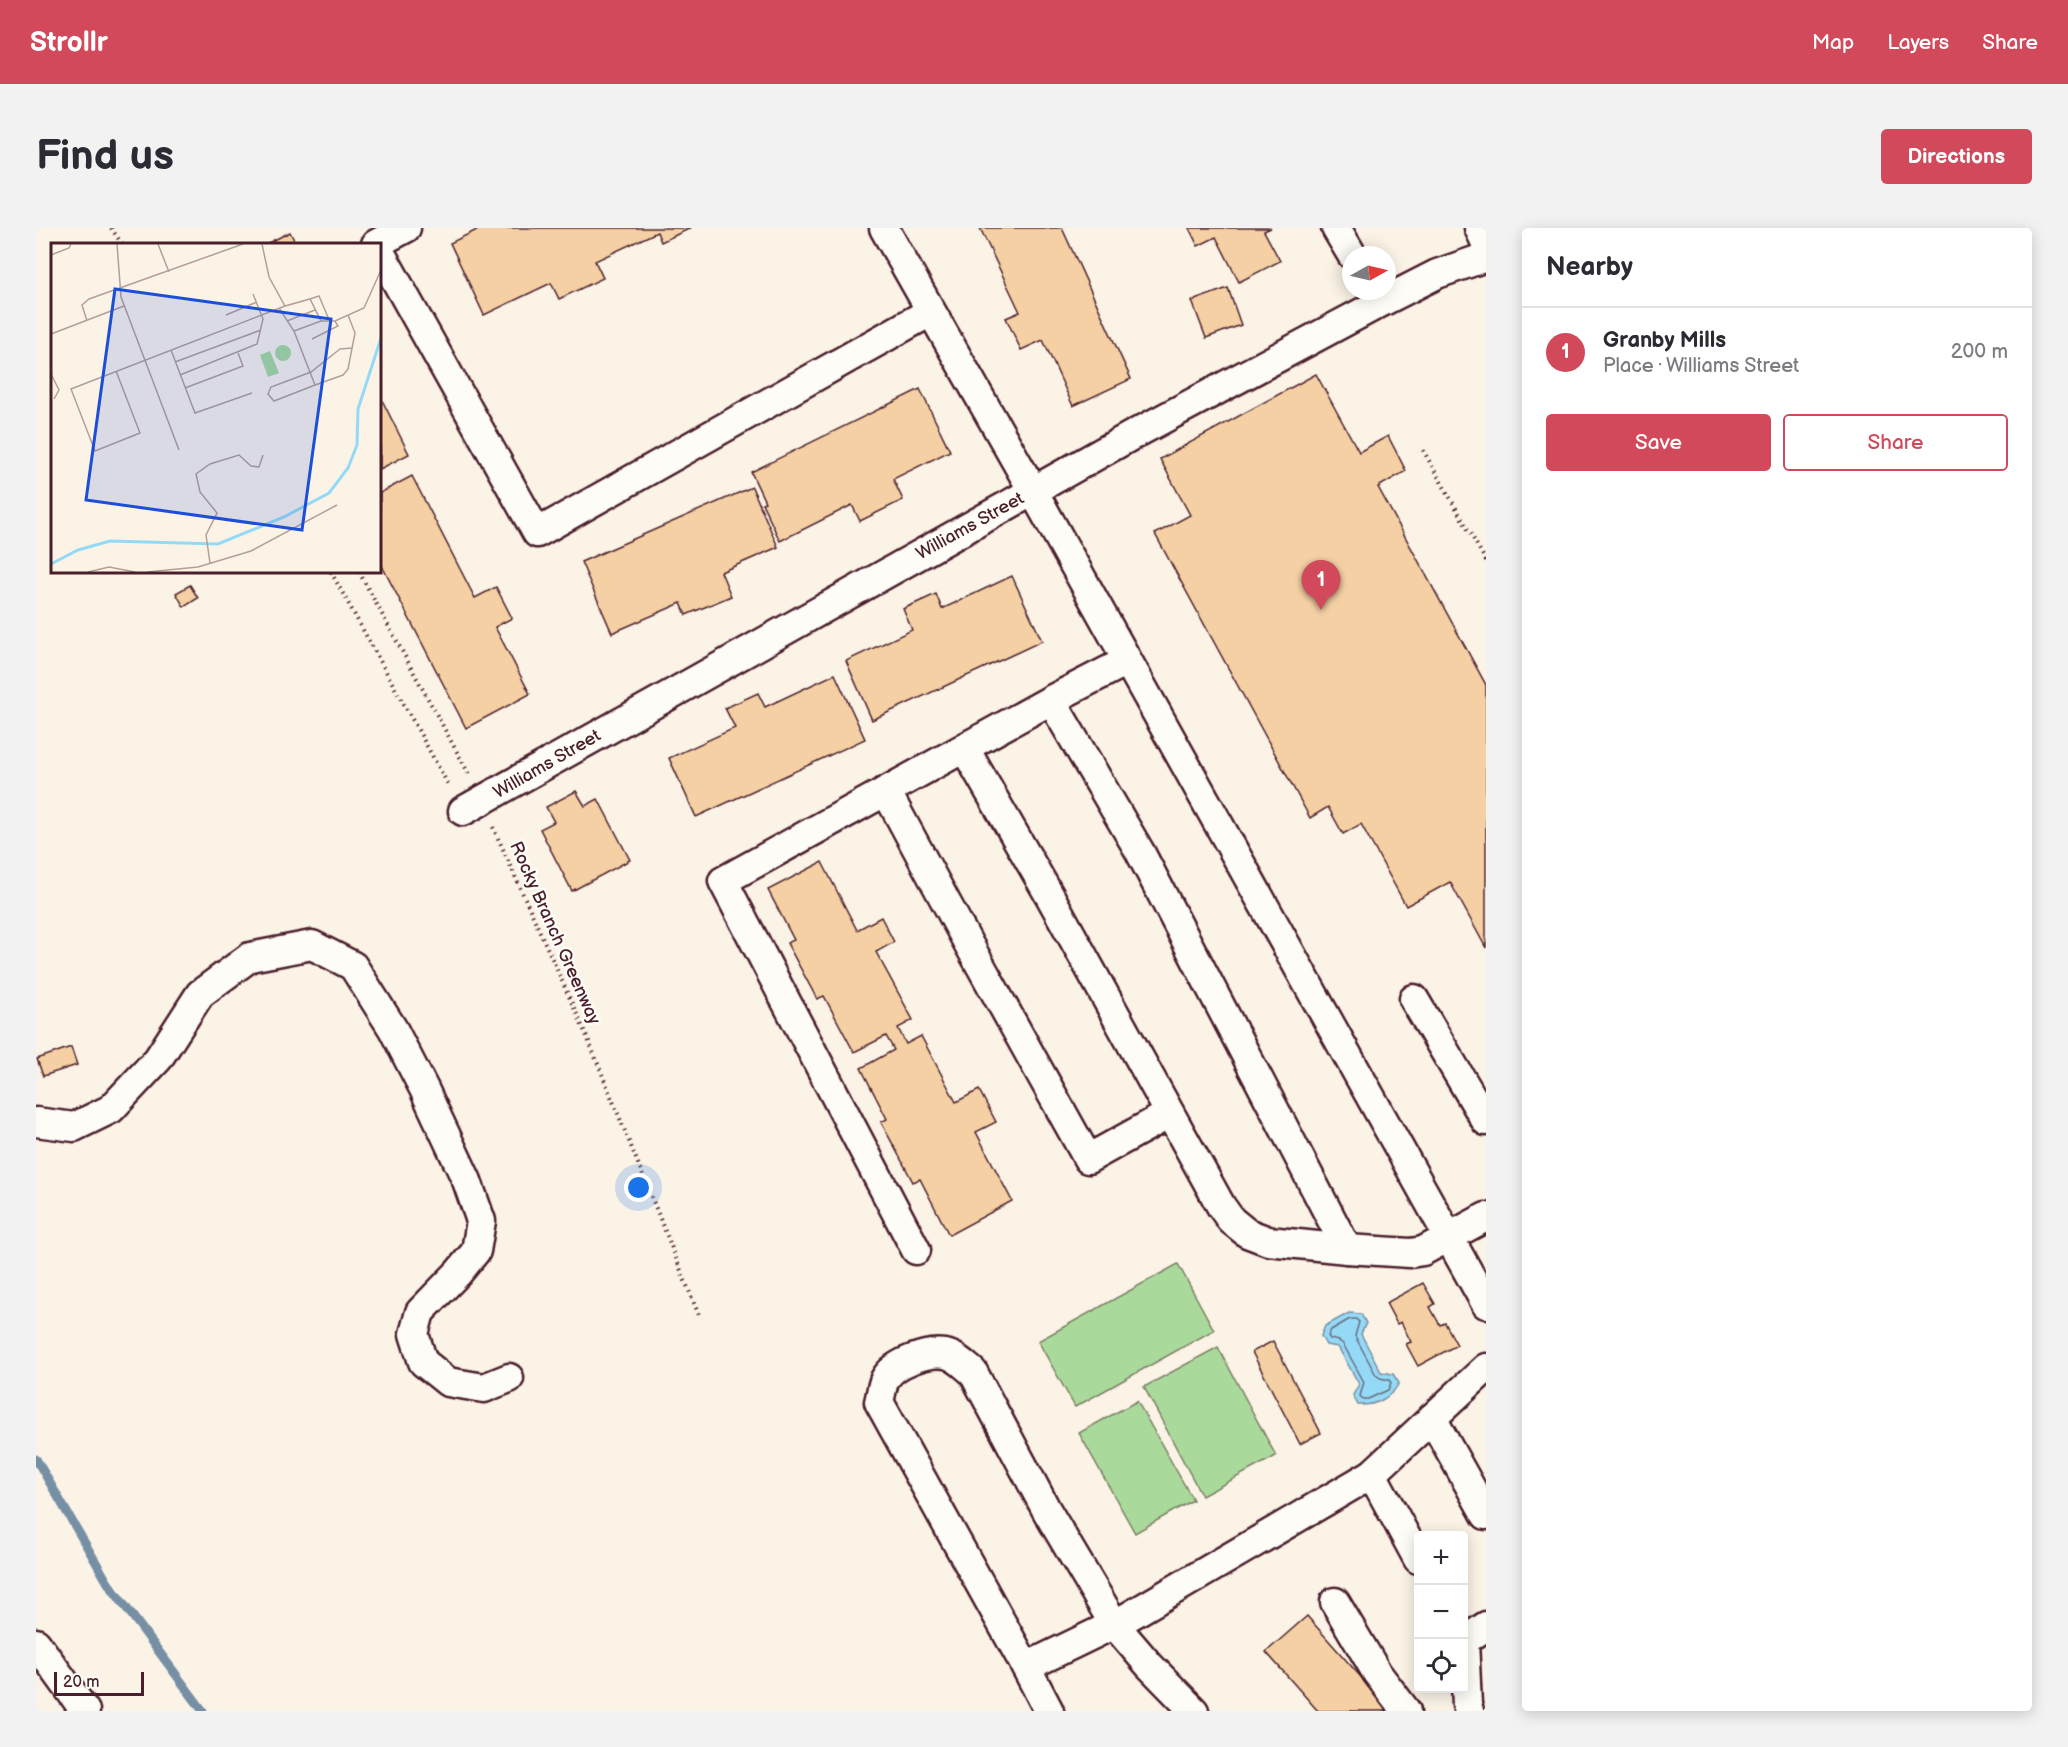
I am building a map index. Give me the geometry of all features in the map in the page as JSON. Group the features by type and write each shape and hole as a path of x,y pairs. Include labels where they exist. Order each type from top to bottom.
{"street":[{"path":"378,243 406,228"},
{"path":"884,228 1486,1304"},
{"path":"1336,228 1347,246"},
{"path":"1479,228 1486,243"},
{"path":"381,254 537,533 930,312"},
{"name":"Williams Street","path":"1396,290 1486,257"},
{"name":"Williams Street","path":"472,806 1372,300"},
{"path":"916,1250 723,881 1051,700 1127,661"},
{"path":"1051,700 1140,852 1347,1249"},
{"path":"965,749 1051,898 1169,1114 1231,1220 1247,1233 1268,1241 1410,1253 1423,1251 1486,1217"},
{"path":"886,790 1088,1159 1169,1114"},
{"path":"36,1122 75,1127 111,1109 158,1059 200,994 250,957 312,945 353,966 393,1029 424,1089 468,1181 481,1221 476,1251 458,1274 420,1312 414,1334 423,1362 448,1382 484,1388 509,1378"},
{"path":"1414,999 1486,1121"},
{"path":"1049,1711 879,1402 885,1379 897,1367 920,1355 944,1354 956,1358 973,1372 1047,1511 1114,1624 1149,1665 1194,1711"},
{"path":"1026,1666 1114,1624 1372,1474 1486,1368"},
{"path":"1432,1418 1486,1515"},
{"path":"1372,1474 1414,1550"},
{"path":"1335,1602 1377,1673 1406,1711"},
{"path":"1467,1639 1486,1626"},
{"path":"36,1644 85,1711"},
{"path":"1468,1666 1474,1703"}],"path":[{"path":"111,228 121,243"},
{"path":"1423,450 1486,561"},
{"path":"332,573 472,806"},
{"name":"Rocky Branch Greenway","path":"360,573 472,778 472,806 588,1039 700,1318"}],"green space":[{"path":"1178,1264 1214,1330 1075,1407 1038,1341"},
{"path":"1218,1347 1276,1456 1202,1496 1144,1387"},
{"path":"1137,1401 1193,1500 1135,1533 1079,1433"}],"water":[{"path":"1349,1313 1361,1314 1366,1323 1361,1334 1381,1372 1393,1374 1399,1383 1387,1397 1370,1404 1358,1405 1353,1395 1359,1384 1338,1347 1326,1345 1321,1336 1325,1326"}],"building":[{"path":"481,228 691,228 661,242 657,232 595,261 603,278 559,299 551,283 484,315 450,243"},
{"path":"980,228 1062,228 1131,379 1073,406 1043,340 1021,350 1006,318 1020,312"},
{"path":"1189,228 1271,228 1264,231 1280,261 1239,282 1216,237 1198,246"},
{"path":"290,232 296,243 268,243"},
{"path":"1228,288 1241,325 1206,338 1192,301"},
{"path":"1316,374 1359,452 1388,436 1406,471 1378,487 1486,685 1486,948 1450,882 1406,906 1361,824 1343,834 1328,807 1310,818 1155,534 1190,515 1160,459"},
{"path":"920,389 950,451 893,479 903,500 860,521 852,505 780,541 762,503 765,502 751,472"},
{"path":"381,398 409,454 381,468"},
{"path":"412,476 475,598 496,587 512,618 495,627 530,694 466,728 381,564 381,492"},
{"path":"752,487 778,547 721,572 731,596 686,615 681,603 612,633 581,562"},
{"path":"1012,576 1042,641 872,720 846,661 912,630 903,609 936,594 942,609"},
{"path":"190,585 198,598 184,607 176,593"},
{"path":"835,674 865,739 696,817 669,758 735,728 725,708 758,693 765,707"},
{"path":"576,791 585,806 598,799 630,860 572,891 540,829 554,822 546,807"},
{"path":"822,862 857,930 881,917 894,942 876,952 913,1020 898,1028 906,1044 921,1036 956,1102 979,1090 996,1122 976,1132 1012,1201 949,1235 920,1179 913,1182 881,1122 887,1119 861,1068 894,1050 886,1036 854,1052 824,996 817,999 787,943 794,940 768,890"},
{"path":"71,1047 77,1065 43,1076 37,1059"},
{"path":"1423,1283 1435,1304 1430,1307 1440,1325 1445,1323 1457,1345 1418,1366 1406,1344 1411,1342 1401,1322 1397,1324 1386,1303"},
{"path":"1273,1341 1321,1433 1300,1444 1252,1352"},
{"path":"1307,1616 1391,1711 1318,1711 1266,1652"}],"waterway":[{"path":"36,1459 108,1583 203,1711"}],"place":[{"name":"Granby Mills","path":"1321,610"}]}
